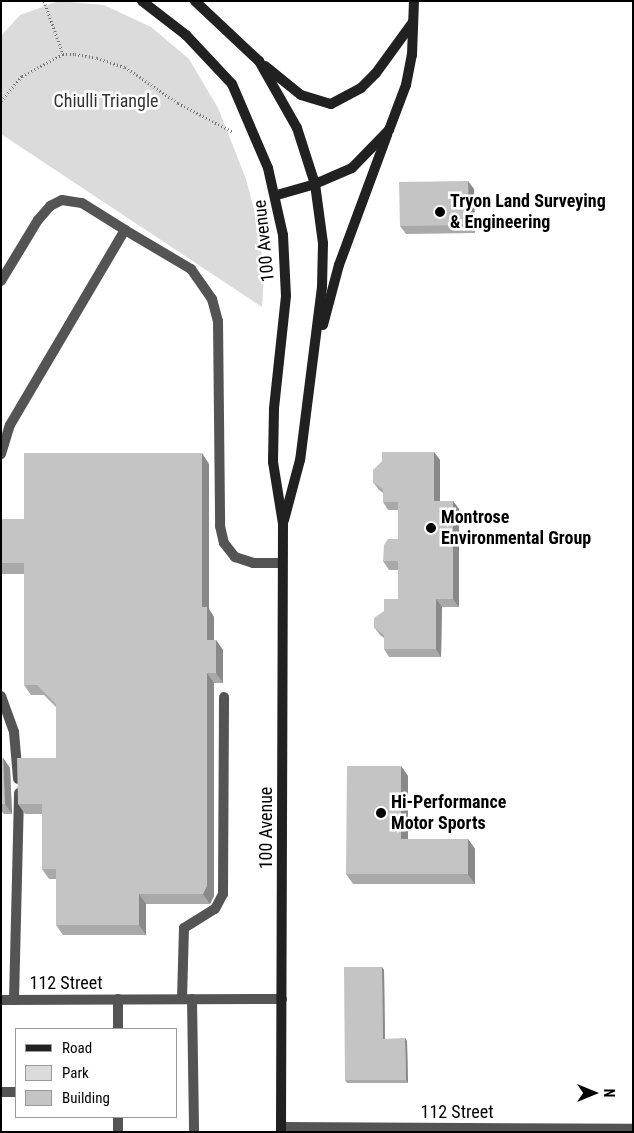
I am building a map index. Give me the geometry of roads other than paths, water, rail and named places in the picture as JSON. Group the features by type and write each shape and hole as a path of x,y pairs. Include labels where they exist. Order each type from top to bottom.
{"main road":[{"name":"100 Avenue","path":"142,1 186,35 232,84 258,136 277,195 284,235 286,296 274,409 274,462 283,524 282,1130"},
{"name":"100 Avenue","path":"195,1 260,61 297,128 315,184 323,243 315,355 300,460 283,524"},
{"path":"315,355 339,265 406,85 414,21 414,1"},
{"path":"260,61 301,95 331,104 360,88 376,73 414,21"},
{"path":"277,195 315,184 352,168 389,130"}],"street":[{"path":"1,281 38,220 50,206 62,200 82,203 191,269 212,298 218,321 220,526 224,543 235,557 253,563 282,563"},
{"path":"1,454 10,425 124,230"},
{"path":"1,696 14,732 20,794 14,1000"},
{"path":"194,1132 184,928 215,909 223,894 224,697"},
{"path":"118,999 118,1028"},
{"name":"112 Street","path":"1,1000 282,999"},
{"path":"1,1092 15,1092"},
{"path":"118,1118 118,1132"},
{"name":"112 Street","path":"282,1130 633,1129"}],"place":[{"name":"Tryon Land Surveying & Engineering","path":"440,212"},
{"name":"Montrose Environmental Group","path":"431,528"},
{"name":"Hi-Performance Motor Sports","path":"381,813"}],"park label":[{"name":"Chiulli Triangle","path":"106,101"}]}
